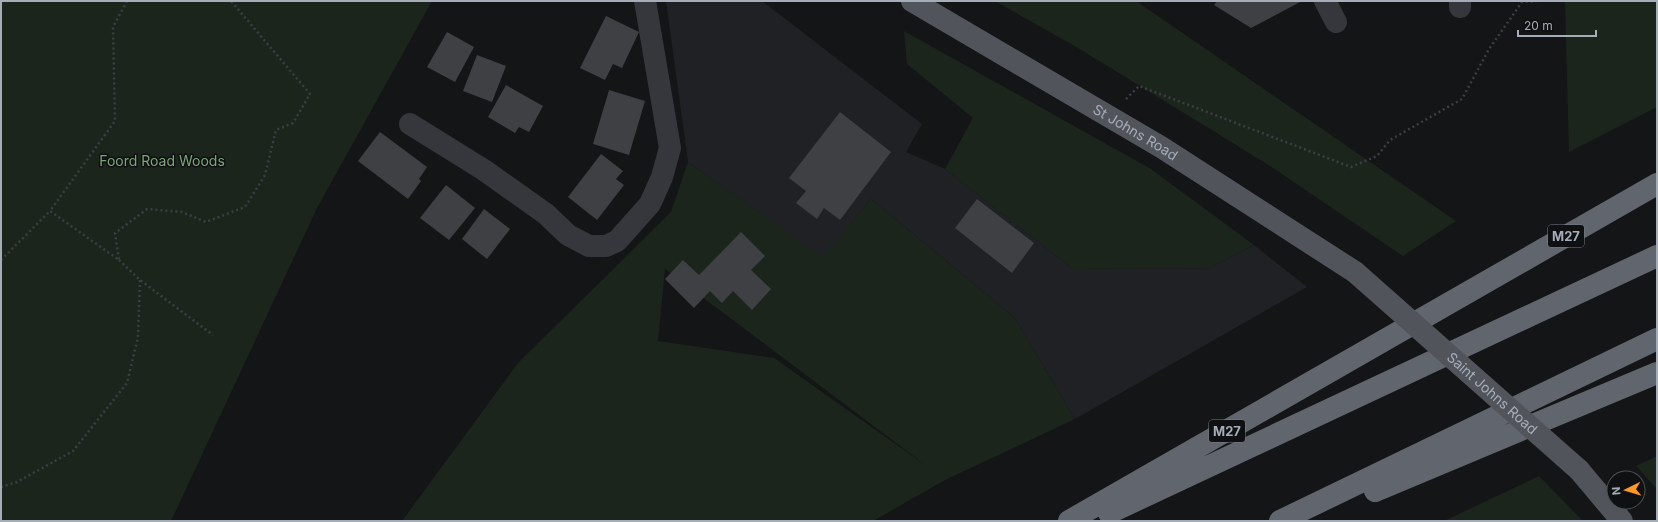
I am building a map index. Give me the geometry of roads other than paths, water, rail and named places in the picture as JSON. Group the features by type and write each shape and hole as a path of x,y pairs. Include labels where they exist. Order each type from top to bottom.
{"highway":[{"name":"M27","path":"1069,521 1657,184"},
{"name":"M27","path":"1091,521 1657,256"},
{"path":"1280,521 1657,339"},
{"path":"1302,521 1657,373"}],"main road":[{"name":"St Johns Road","path":"912,1 1161,147 1355,272"},
{"name":"Saint Johns Road","path":"1355,272 1579,470 1622,521"}],"lane":[{"path":"410,124 484,170 540,209 568,235 589,246 606,246 617,241 650,204 662,177 670,148 645,1"},
{"path":"1325,1 1336,22"}],"park label":[{"name":"Foord Road Woods","path":"162,161"}]}
